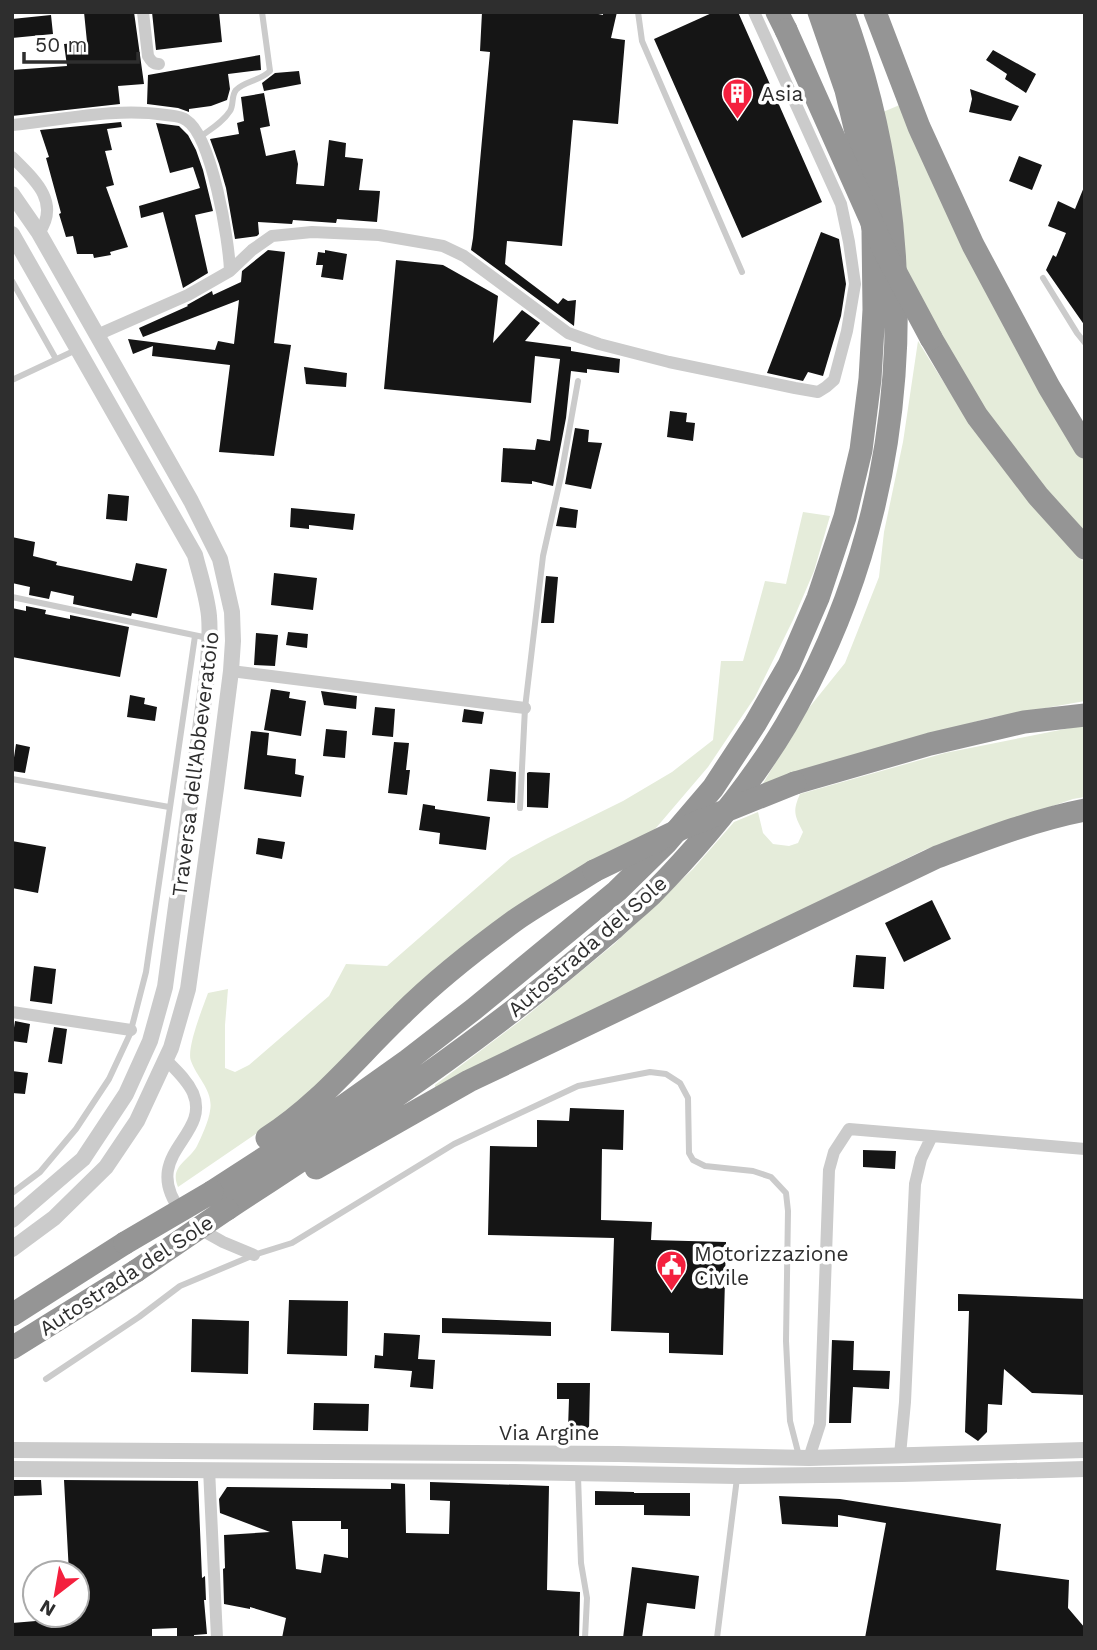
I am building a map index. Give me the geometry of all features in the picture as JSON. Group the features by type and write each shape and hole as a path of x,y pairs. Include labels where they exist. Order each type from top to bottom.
{"highway":[{"name":"Autostrada del Sole","path":"12,1348 136,1271 219,1200 474,1009 617,891 666,843 713,788 755,724 789,665 818,598 845,517 861,450 867,403 874,310 873,230 863,161 846,90 819,12"},
{"name":"Autostrada del Sole","path":"12,1315 125,1243 317,1151 485,1034 568,968 649,897 696,847 745,787 786,725 820,661 846,600 869,524 884,460 895,361 898,307 889,194 862,69 843,12"},
{"path":"875,12 919,127 973,245 1049,387 1085,447"},
{"path":"782,21 886,254 931,338 977,416 1038,496 1085,548"},
{"path":"897,68 1016,298 1085,419"},
{"path":"219,1200 290,1124 343,1075 402,1014 518,919 594,871 683,828 795,783 930,744 1024,722 1085,715"},
{"path":"219,1200 301,1176 469,1081 937,858 998,834 1085,810"}],"street":[{"path":"143,12 148,56 150,61 159,64"},
{"path":"97,335 188,295 230,271 251,250 272,236 312,232 379,235 443,246 464,256 568,333 669,362 818,391 834,380 847,331 855,284 849,242 841,204 754,12"},
{"path":"12,125 120,112 184,118 200,136 213,173 229,250 230,271"},
{"path":"12,157 29,174 47,202 48,215 39,233"},
{"name":"Traversa dell'Abbeveratoio","path":"12,194 39,233 191,501 220,559 232,612 231,671 188,989 171,1048 137,1121 106,1167 54,1218 12,1249"},
{"name":"Traversa dell'Abbeveratoio","path":"12,234 195,555 207,603 202,637 206,685 165,987 150,1041 126,1094 83,1159 12,1220"},
{"path":"231,671 525,708"},
{"path":"12,1012 131,1030"},
{"path":"166,1059 194,1095 196,1107 192,1127 177,1146 169,1167 167,1184 173,1201 190,1223 223,1242 254,1255"},
{"path":"804,1458 820,1424 829,1170 834,1152 849,1129 1085,1149"},
{"path":"900,1455 915,1184 921,1159 932,1136"},
{"name":"Via Argine","path":"12,1450 618,1454 804,1458 1085,1450"},
{"name":"Via Argine","path":"12,1469 578,1472 737,1476 1085,1469"},
{"path":"209,1469 218,1638"}],"lane":[{"path":"200,136 218,124 231,110 233,94 237,89 264,77 270,71 262,12"},
{"path":"638,12 642,41 742,272"},
{"path":"1043,278 1085,343"},
{"path":"12,281 55,359"},
{"path":"12,380 78,349"},
{"path":"520,808 525,708 542,556 561,475 578,382"},
{"path":"12,597 202,637 169,807 146,972 131,1030 109,1079 76,1129 40,1172 12,1193"},
{"path":"12,779 169,807"},
{"path":"46,1379 180,1286 254,1255 292,1243 454,1144 578,1086 650,1072 666,1074 680,1083 688,1098 689,1153 693,1160 705,1166 752,1171 771,1177 786,1192 789,1408 790,1421 804,1458"},
{"path":"578,1472 581,1563 587,1598 585,1638"},
{"path":"716,1638 737,1476"}],"green space":[{"path":"902,104 1053,411 1085,461 1085,535 1036,480 975,396 905,269 899,186 883,112"},
{"path":"918,341 955,400 1016,485 1085,563 1085,701 989,718 850,756 762,785 808,709 845,663 879,577 884,532 903,442"},
{"path":"803,512 830,516 814,571 793,620 755,697 708,767 650,835 633,842 273,1122 178,1187 178,1169 197,1146 210,1111 210,1097 190,1055 208,993 228,989 225,1068 235,1072 249,1065 329,996 346,964 387,966 511,858 623,801 672,772 713,740 721,661 743,661 765,581 786,584"},
{"path":"1085,725 1085,797 924,850 435,1088 435,1085 524,1018 613,945 693,869 734,822 758,812 763,833 773,844 789,846 798,843 803,832 796,814 800,794 945,753"}],"building":[{"path":"84,12 134,12 144,84 118,86 120,104 12,116 12,70 67,66 64,44 87,42"},
{"path":"152,12 219,12 222,42 156,50"},
{"path":"482,12 589,12 603,15 603,12 617,12 611,38 625,40 618,124 573,120 562,246 507,241 505,264 558,304 563,298 568,301 576,300 574,326 471,250 490,52 480,51"},
{"name":"Asia","path":"714,12 738,12 822,202 742,238 654,39"},
{"path":"51,15 53,34 12,38 12,19"},
{"path":"993,50 1036,74 1026,93 1005,79 1007,74 986,60"},
{"path":"260,55 261,70 228,74 230,89 227,100 211,106 189,109 189,112 147,104 148,75"},
{"path":"299,71 301,84 264,91 262,83 275,73"},
{"path":"970,89 1019,106 1011,121 969,112 972,99"},
{"path":"264,93 270,126 260,128 266,156 295,150 298,164 296,184 324,186 329,140 346,143 345,157 363,159 359,190 380,191 377,222 337,219 336,223 293,220 292,224 258,222 257,236 235,239 226,188 210,139 239,134 237,123 244,121 241,97"},
{"path":"121,122 122,127 107,129 112,150 105,151 114,185 106,187 128,247 110,252 111,255 94,258 93,254 77,254 73,236 66,237 59,214 61,213 46,158 49,157 40,130"},
{"path":"156,123 179,126 188,135 203,170 213,211 195,215 208,273 183,288 163,212 141,218 139,206 200,188 193,167 170,173"},
{"path":"1019,156 1042,165 1032,190 1009,181"},
{"path":"1084,187 1085,326 1046,270 1053,255 1056,257 1066,233 1048,226 1058,201 1075,209"},
{"path":"821,232 839,239 846,284 841,316 823,376 808,372 803,381 767,373"},
{"path":"268,250 285,252 274,343 291,345 274,456 219,452 230,365 152,356 153,346 133,354 128,339 215,350 218,341 234,344 239,300 143,337 139,328 188,306 212,291 213,295 241,282 242,271"},
{"path":"325,250 347,254 343,280 321,277 323,265 316,265 318,252 325,253"},
{"path":"396,260 443,265 498,296 493,343 522,310 540,323 525,341 571,347 571,351 620,359 619,373 587,369 587,373 571,371 566,418 553,486 532,481 532,484 501,482 503,448 535,450 537,439 550,441 560,359 535,356 531,403 384,389"},
{"path":"304,367 347,373 346,387 306,384"},
{"path":"670,411 687,413 686,422 695,423 693,441 667,437"},
{"path":"575,428 589,430 588,442 602,443 591,489 565,484"},
{"path":"108,494 129,496 127,521 106,519"},
{"path":"560,507 578,510 576,528 556,526"},
{"path":"291,508 355,514 353,530 309,525 309,529 290,527"},
{"path":"12,537 35,542 33,556 57,562 56,565 132,581 136,563 167,569 157,618 132,613 131,616 73,604 74,596 51,591 49,599 29,595 30,587 12,583"},
{"path":"274,573 317,578 313,610 271,605"},
{"path":"546,576 558,577 554,623 541,623"},
{"path":"26,606 46,610 45,614 70,619 70,615 129,627 120,677 12,657 12,608 26,611"},
{"path":"288,632 308,634 307,648 286,645"},
{"path":"256,633 278,635 275,666 254,665"},
{"path":"271,689 290,692 289,698 306,701 301,736 264,730"},
{"path":"321,691 357,696 356,709 324,705"},
{"path":"130,695 145,698 144,704 157,707 155,721 127,717"},
{"path":"375,707 395,709 393,737 372,735"},
{"path":"464,709 484,712 482,724 462,722"},
{"path":"326,729 347,731 345,758 323,756"},
{"path":"251,731 269,733 267,755 296,759 295,774 304,776 301,797 244,789"},
{"path":"394,742 409,743 407,795 388,793"},
{"path":"16,744 30,747 25,773 12,771"},
{"path":"490,769 516,772 515,803 487,801"},
{"path":"529,772 550,773 548,808 527,807"},
{"path":"423,804 435,806 435,809 490,817 486,850 439,844 440,833 419,830"},
{"path":"258,838 285,842 282,859 256,854"},
{"path":"12,841 46,847 38,893 12,888"},
{"path":"932,900 951,939 904,962 885,923"},
{"path":"856,955 886,957 884,989 853,987"},
{"path":"34,966 56,969 52,1004 30,1001"},
{"path":"15,1021 30,1024 27,1043 12,1041"},
{"path":"54,1027 67,1029 62,1064 48,1062"},
{"path":"12,1071 28,1073 25,1094 12,1093"},
{"path":"570,1108 624,1110 623,1150 602,1149 601,1220 652,1222 651,1240 726,1242 723,1355 669,1353 669,1333 611,1331 614,1238 488,1235 490,1146 537,1147 537,1120 569,1121"},
{"path":"863,1150 896,1151 895,1169 863,1167"},
{"path":"958,1294 1085,1299 1085,1395 1032,1393 1004,1369 1002,1405 988,1404 987,1432 978,1441 965,1432 969,1311 958,1311"},
{"path":"289,1300 348,1301 347,1356 287,1354"},
{"path":"442,1318 551,1322 551,1336 442,1333"},
{"path":"192,1319 249,1321 248,1374 191,1372"},
{"path":"384,1333 420,1335 418,1359 435,1360 433,1389 410,1387 412,1371 374,1368 375,1355 383,1356"},
{"path":"832,1340 854,1341 853,1370 890,1371 889,1389 853,1387 851,1423 829,1423"},
{"path":"557,1383 590,1383 589,1430 568,1429 569,1399 557,1399"},
{"path":"314,1403 369,1404 368,1431 313,1430"},
{"path":"12,1480 41,1480 42,1495 12,1496"},
{"path":"64,1480 198,1481 207,1634 194,1635 194,1638 177,1638 177,1628 152,1629 152,1638 12,1638 12,1623 21,1622 21,1629 91,1629 91,1559 68,1559"},
{"path":"430,1482 549,1486 547,1590 580,1592 579,1638 282,1638 286,1618 250,1607 224,1604 224,1535 270,1532 220,1513 219,1499 227,1487 391,1489 391,1483 405,1484 406,1533 449,1534 450,1501 430,1500","holes":["292,1521 341,1521 341,1529 348,1529 348,1558 324,1554 321,1573 296,1569"]},
{"path":"595,1491 690,1493 690,1516 644,1515 644,1505 595,1505"},
{"path":"779,1496 840,1499 1001,1524 996,1570 1069,1580 1068,1608 1085,1628 1085,1638 865,1638 886,1523 838,1515 838,1527 782,1524"},
{"path":"632,1567 699,1576 695,1609 647,1603 642,1638 623,1638"}],"place":[{"name":"Asia","path":"738,120"},
{"name":"Motorizzazione Civile","path":"671,1292"}]}
